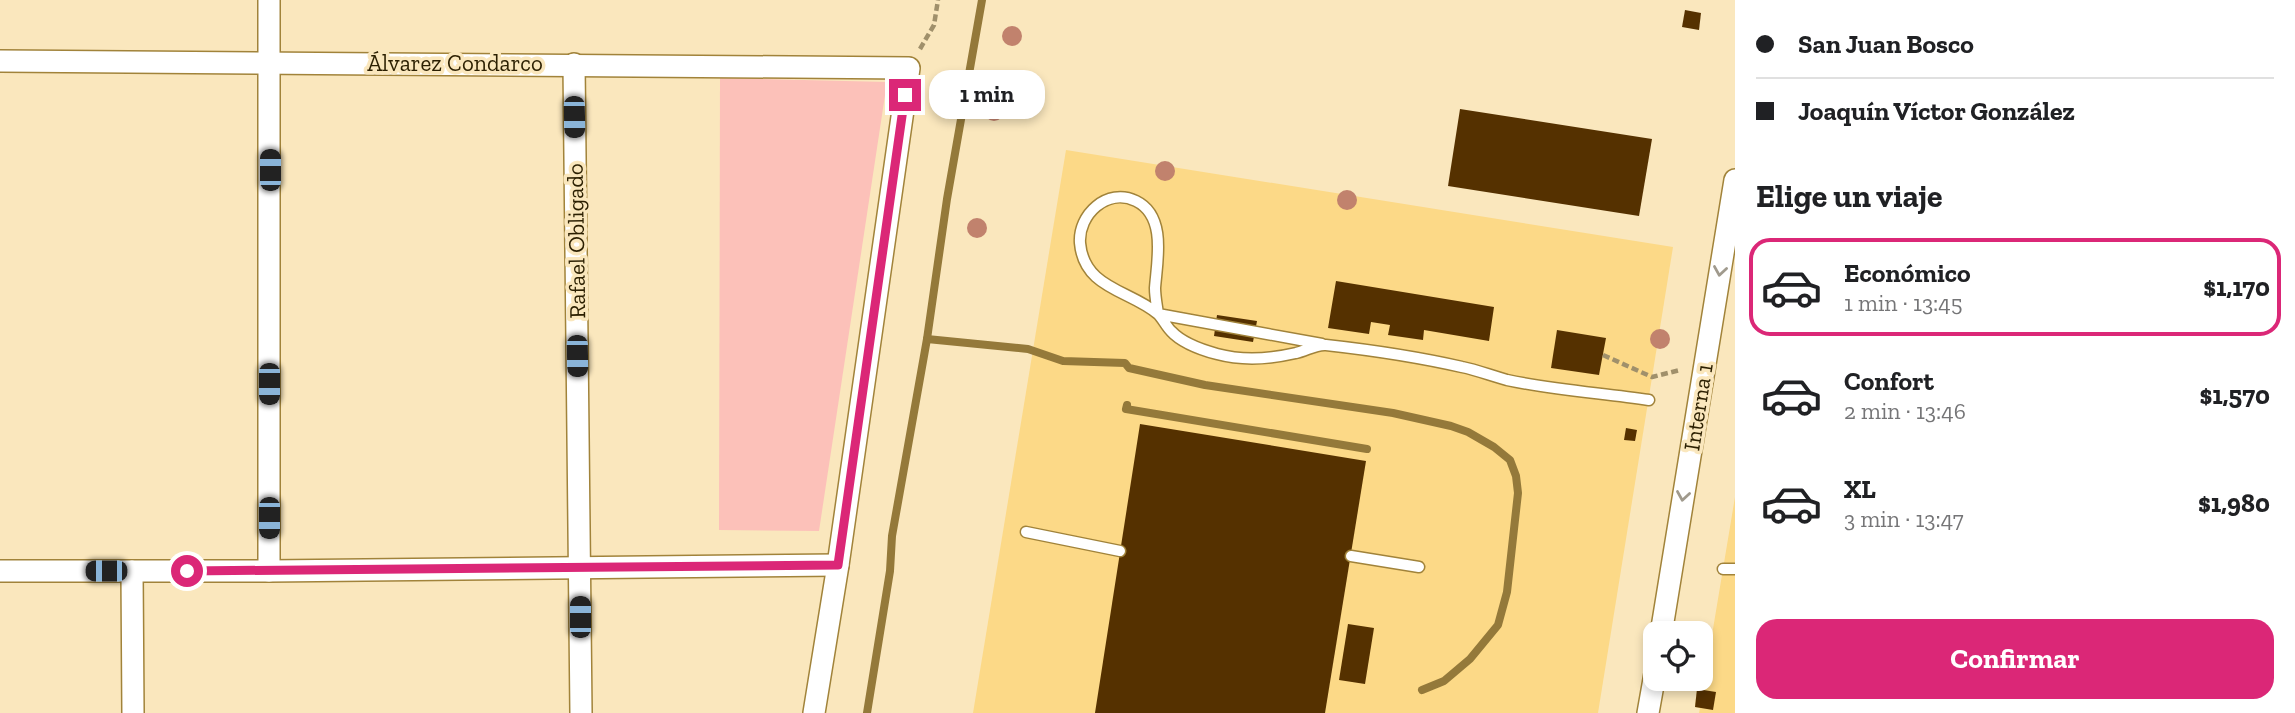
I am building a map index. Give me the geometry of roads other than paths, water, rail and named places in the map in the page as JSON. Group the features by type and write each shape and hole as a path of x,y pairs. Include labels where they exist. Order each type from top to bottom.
{"street":[{"path":"269,0 269,571"},
{"name":"Álvarez Condarco","path":"0,61 909,68 838,565"},
{"name":"Rafael Obligado","path":"574,64 581,713"},
{"name":"Interna 1","path":"1663,621 1735,180"},
{"path":"0,571 580,569 838,565 814,713"},
{"path":"132,571 133,713"},
{"path":"1648,713 1652,691"}],"lane":[{"path":"1322,344 1296,353 1244,359 1190,345 1172,333 1158,314 1155,292 1159,240 1154,222 1145,208 1135,200 1120,197 1106,200 1092,209 1083,221 1081,252 1088,267 1100,282 1158,314 1463,367 1508,380 1649,400"},
{"path":"1026,532 1121,551"},
{"path":"1351,556 1419,567"}],"waterway":[{"path":"867,713 890,571 892,536 982,0"},
{"path":"927,339 1028,349 1063,361 1125,363 1129,368 1205,385 1393,413 1451,426 1494,447 1510,460 1518,493 1507,592 1498,625 1470,659 1444,681 1422,690"},
{"path":"1127,405 1126,409 1367,449"}]}
